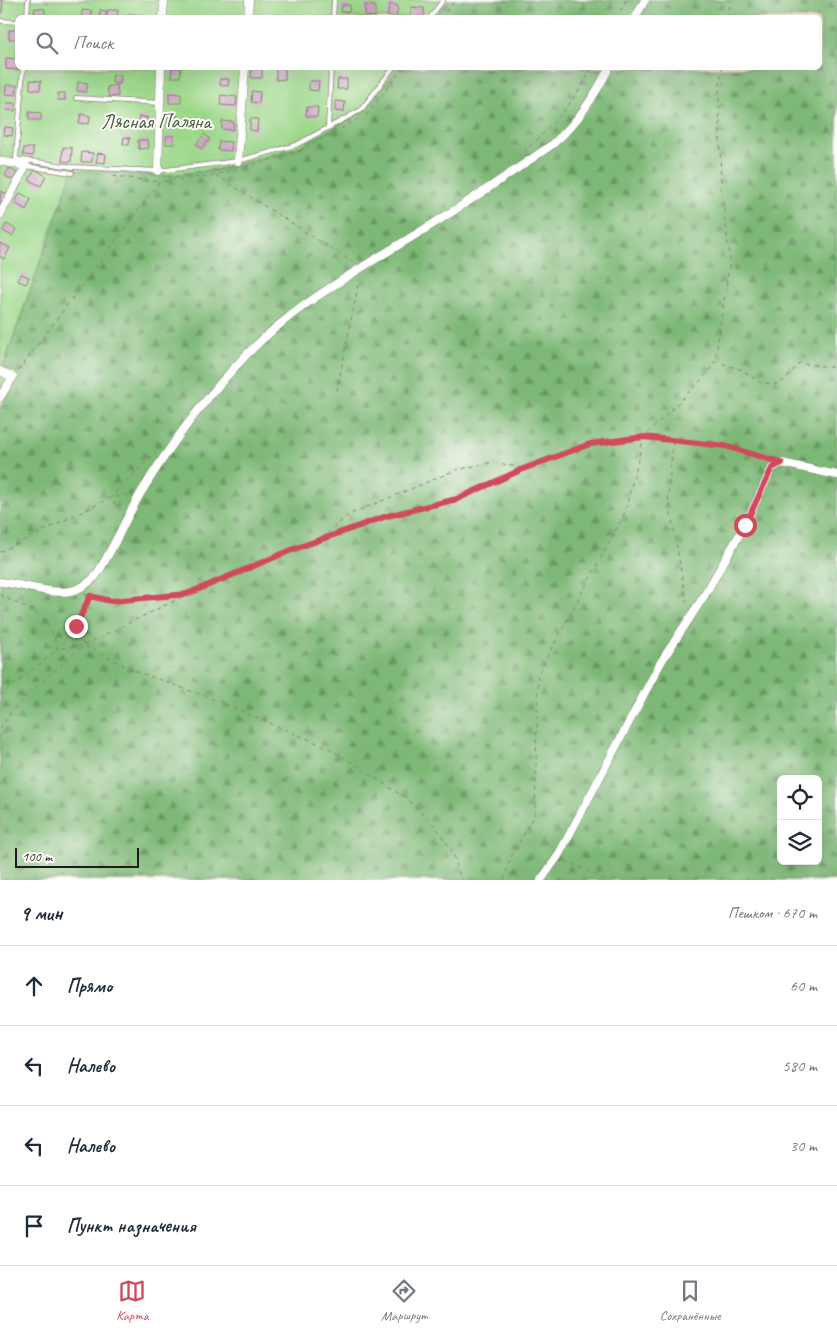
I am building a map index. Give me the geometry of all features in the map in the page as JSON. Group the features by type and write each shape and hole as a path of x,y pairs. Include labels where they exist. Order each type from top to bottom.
{"street":[{"path":"163,15 164,0"},
{"path":"248,15 249,0"},
{"path":"636,15 644,0"},
{"path":"158,171 161,70"},
{"path":"238,161 244,70"},
{"path":"0,582 59,592 72,591 83,587 95,577 141,492 196,412 236,366 280,323 316,296 359,266 436,222 552,144 570,129 583,112 608,70"},
{"path":"0,161 26,166 0,215"},
{"path":"0,371 13,377 0,397"},
{"path":"541,880 558,856 661,662 690,618 745,525 772,468 782,463 837,475"}],"lane":[{"path":"27,15 28,0"},
{"path":"333,15 334,0"},
{"path":"432,15 444,0"},
{"path":"0,21 15,22"},
{"path":"23,70 16,159 73,167 158,171 238,161 296,145 361,110 391,70"},
{"path":"328,127 331,70"},
{"path":"76,98 160,103"},
{"path":"26,166 72,173"}],"path":[{"path":"443,15 455,0"},
{"path":"618,15 626,0"},
{"path":"728,15 731,0"},
{"path":"518,157 546,132 567,108 591,70"},
{"path":"504,880 510,859 535,814 538,674 624,515 644,437 708,373 715,361 730,261 721,185 719,91 722,70"},
{"path":"107,175 159,182 215,175 359,266 336,391"},
{"path":"13,377 159,182"},
{"path":"715,361 742,370 761,384 779,384 800,363 837,368"},
{"path":"0,729 12,711 30,692 84,645 187,594 319,540 387,516 457,499 523,469 590,444 644,437 725,446 782,463"},
{"path":"673,441 668,496 690,618"},
{"path":"319,540 348,515 456,470 493,462 523,469"},
{"path":"0,552 110,498 141,492"},
{"path":"72,591 111,601 187,594"},
{"path":"0,595 40,615 48,622 52,628 57,649"},
{"path":"0,695 57,649 76,626 90,596"},
{"path":"76,626 84,645"},
{"path":"57,649 84,645 133,670 213,699 329,748 406,798 435,826 453,852 461,880"},
{"path":"558,856 606,880"}],"green space":[{"name":"Лясная Паляна","path":"0,0 449,0 438,15 15,15 15,70 396,70 364,111 299,147 221,169 164,176 73,170 3,367 8,379 0,391"},
{"path":"449,0 837,0 837,880 0,880 0,406 20,376 3,367 73,170 164,176 221,169 299,147 364,111 396,70 822,70 822,15 438,15"}],"building":[{"path":"0,0 3,0 2,13 0,13"},
{"path":"390,4 398,6 396,15 387,15"},
{"path":"342,5 350,5 349,12 341,12"},
{"path":"365,5 375,6 375,15 365,15"},
{"path":"411,7 424,8 424,15 411,15"},
{"path":"35,8 45,9 44,15 34,15"},
{"path":"82,10 92,11 91,15 82,15"},
{"path":"100,10 106,11 106,15 99,15"},
{"path":"107,10 118,10 117,15 107,15"},
{"path":"9,30 15,30 15,39 9,39"},
{"path":"6,58 15,59 15,70 6,69"},
{"path":"172,70 181,70 180,77 171,77"},
{"path":"252,70 262,70 262,78 251,78"},
{"path":"276,70 285,70 285,79 276,80"},
{"path":"113,75 121,75 120,84 112,83"},
{"path":"220,79 229,79 228,86 220,85"},
{"path":"338,79 347,79 347,89 337,89"},
{"path":"30,80 41,81 40,90 30,89"},
{"path":"309,81 319,81 318,91 309,90"},
{"path":"78,82 88,83 86,92 77,91"},
{"path":"6,85 17,85 16,95 5,94"},
{"path":"117,85 118,96 109,97 107,87"},
{"path":"252,91 260,92 259,103 251,102"},
{"path":"58,93 65,93 65,100 58,100"},
{"path":"169,93 181,94 181,103 169,103"},
{"path":"221,95 237,97 236,106 220,105"},
{"path":"335,101 345,102 344,112 335,111"},
{"path":"7,103 15,103 15,111 6,110"},
{"path":"307,107 318,107 317,117 306,116"},
{"path":"29,112 41,113 41,120 29,120"},
{"path":"81,114 90,116 89,124 79,123"},
{"path":"139,116 148,118 147,126 138,125"},
{"path":"168,116 178,116 177,127 167,127"},
{"path":"250,119 258,119 257,131 250,130"},
{"path":"222,121 234,122 233,130 222,129"},
{"path":"5,127 13,128 12,136 4,135"},
{"path":"205,134 210,139 201,149 196,144"},
{"path":"166,136 174,136 174,144 166,144"},
{"path":"124,137 130,138 129,145 123,144"},
{"path":"138,140 148,140 149,148 139,149"},
{"path":"219,141 231,142 231,151 218,150"},
{"path":"63,147 72,148 71,162 62,161"},
{"path":"24,148 33,148 33,156 23,155"},
{"path":"82,152 93,153 92,162 81,162"},
{"path":"98,153 106,154 105,163 96,162"},
{"path":"9,168 17,173 13,180 5,176"},
{"path":"35,169 46,176 41,186 29,180"},
{"path":"1,191 7,194 2,203 0,202"},
{"path":"20,193 31,199 26,210 15,203"},
{"path":"6,224 16,229 12,236 3,231"},
{"path":"0,243 10,248 4,259 0,257"},
{"path":"21,274 29,277 26,284 18,281"}],"route":[{"path":"76,626 90,596 111,601 187,594 294,549 387,516 457,499 477,488 590,444 644,437 725,446 782,463 772,468 745,525"}]}
